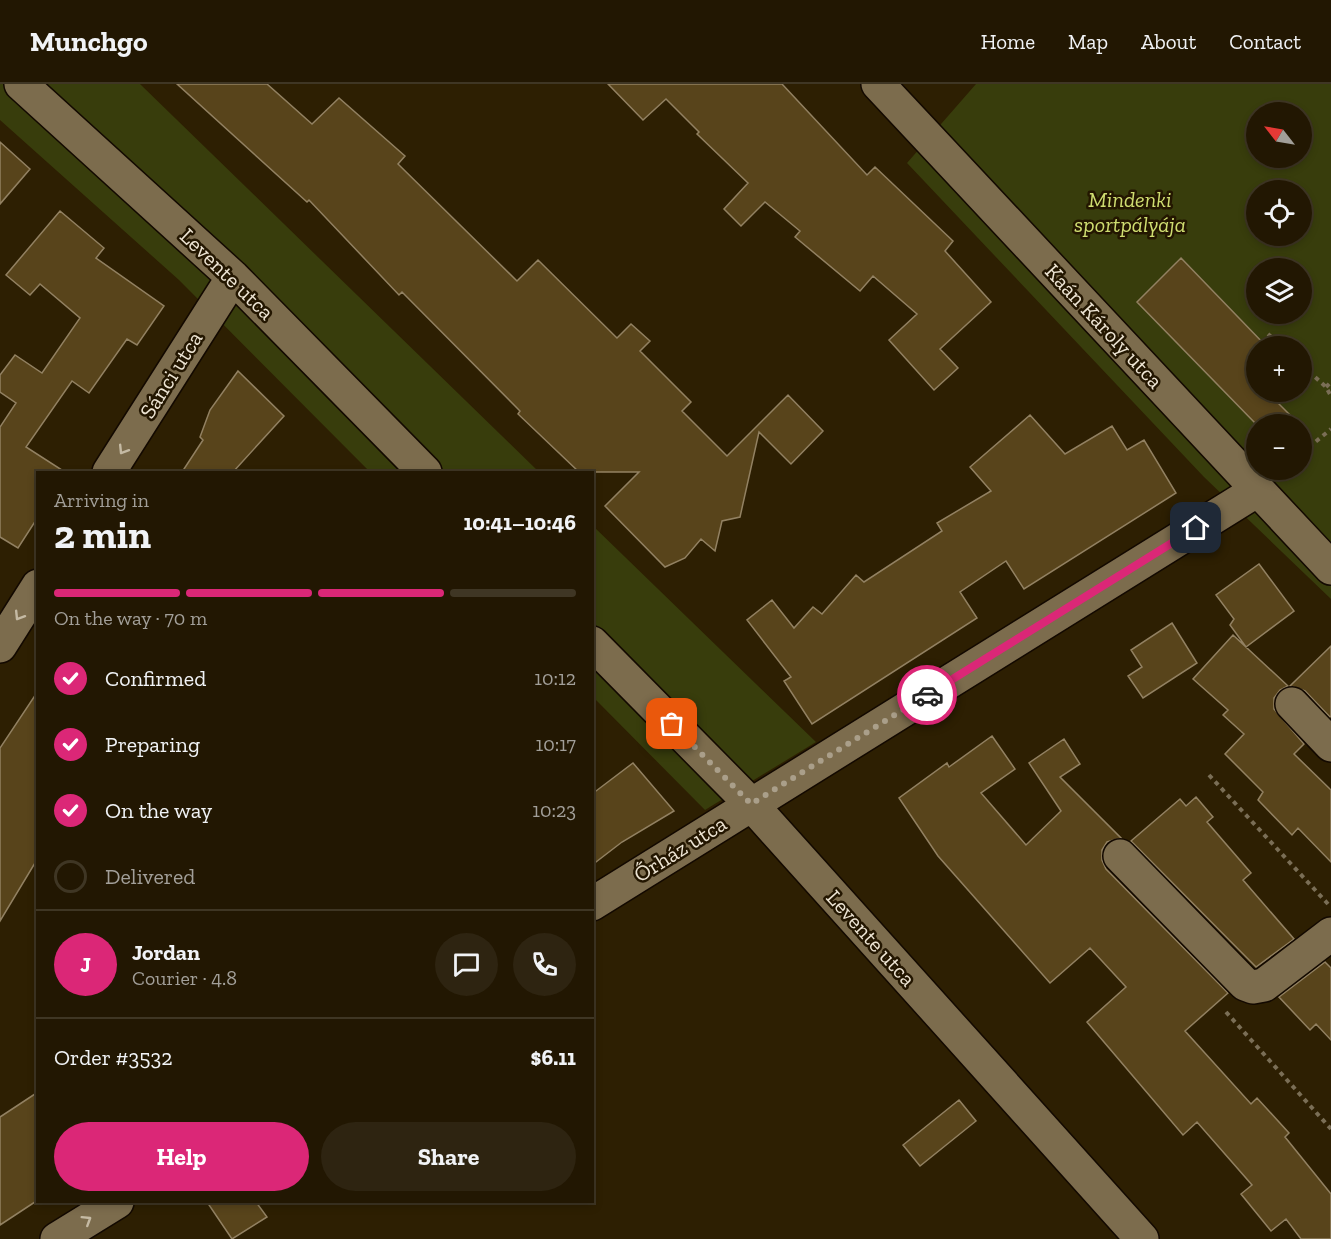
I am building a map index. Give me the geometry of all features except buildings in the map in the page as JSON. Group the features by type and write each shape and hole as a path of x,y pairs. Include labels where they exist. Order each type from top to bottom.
{"street":[{"name":"Levente utca","path":"21,84 233,277 424,471"},
{"name":"Kaán Károly utca","path":"884,86 1256,491 1331,568"},
{"name":"Sánci utca","path":"110,471 233,277"},
{"name":"Őrház utca","path":"594,903 1256,491"},
{"path":"0,645 36,589"},
{"name":"Levente utca","path":"594,645 751,804 1142,1239"},
{"path":"1292,704 1331,745"},
{"path":"1120,856 1245,984 1253,987 1264,985 1331,934"},
{"path":"57,1239 115,1203"}],"path":[{"path":"1312,374 1326,387 1331,396"},
{"path":"1326,387 1331,382"},
{"path":"1312,445 1331,429"},
{"path":"1209,775 1331,906"},
{"path":"1226,1012 1331,1130"}],"green space":[{"path":"0,84 140,84 538,471 369,471 179,280 0,120"},
{"name":"Mindenki sportpályája","path":"976,84 1331,84 1331,599 1204,477 907,163"},
{"path":"594,527 816,742 705,810 594,698"}],"way so far":[{"path":"672,724 751,804 927,695"}],"route":[{"path":"927,695 1196,528"}]}
